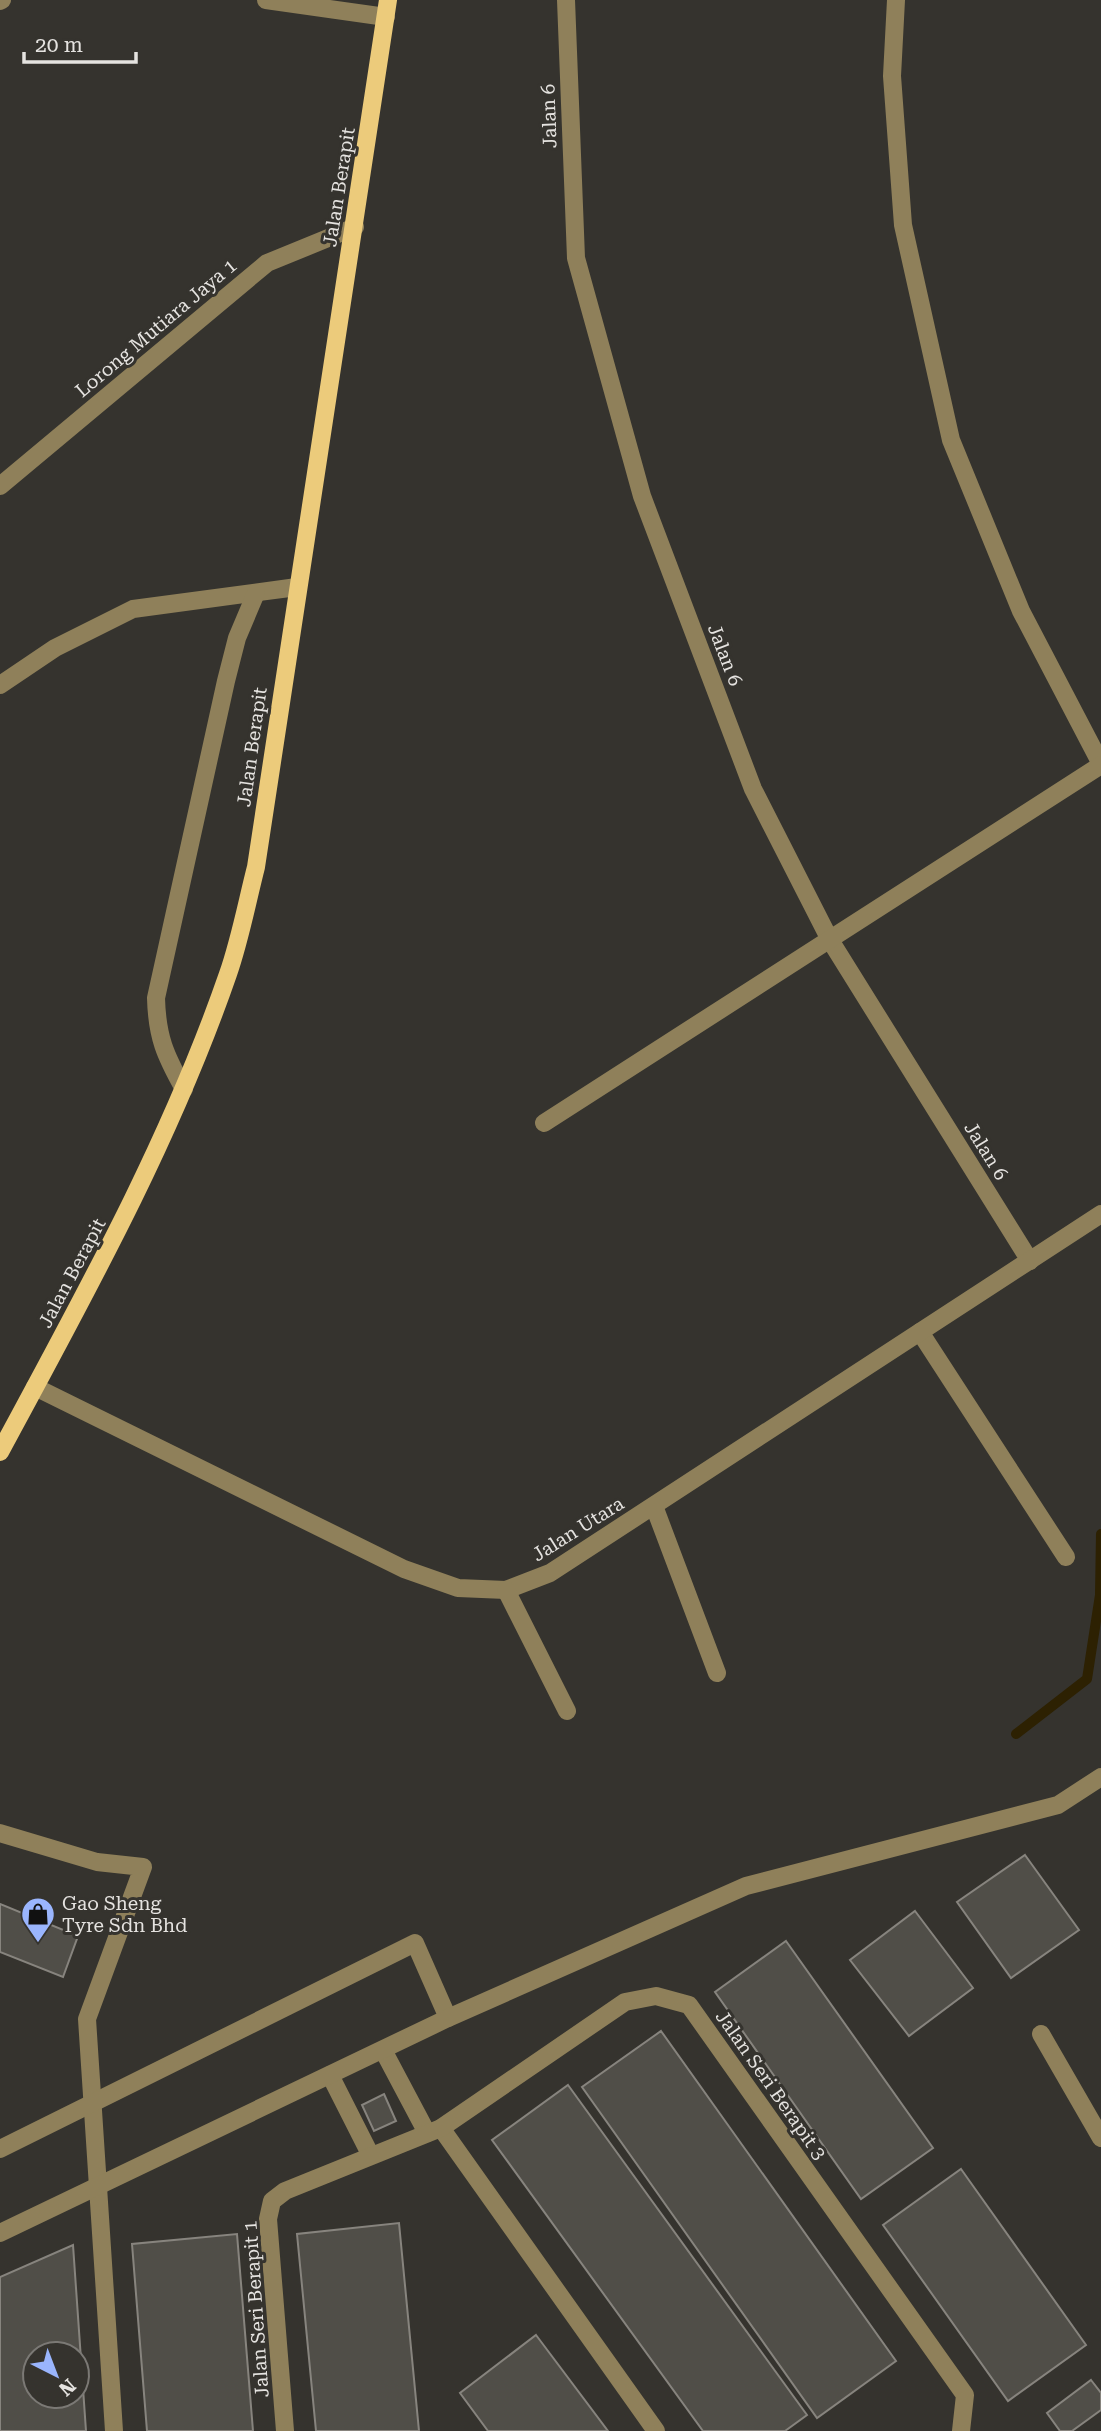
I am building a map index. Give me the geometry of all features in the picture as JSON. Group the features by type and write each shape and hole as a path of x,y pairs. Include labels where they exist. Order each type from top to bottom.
{"main road":[{"name":"Jalan Berapit","path":"0,1452 141,1187 184,1089 229,971 256,867 387,8"}],"street":[{"path":"266,0 387,8"},
{"name":"Jalan 6","path":"566,0 576,258 642,496 753,789 830,940 1030,1261"},
{"path":"544,1123 1101,764 1021,611 951,440 903,225 892,76 896,0"},
{"name":"Lorong Mutiara Jaya 1","path":"0,486 267,263 355,227"},
{"path":"0,685 54,648 133,609 297,587"},
{"path":"184,1089 164,1052 157,1030 156,998 226,681 237,638 256,593"},
{"name":"Jalan Utara","path":"35,1387 404,1569 458,1588 506,1590 550,1573 1101,1214"},
{"path":"920,1332 1066,1557"},
{"path":"654,1506 717,1673"},
{"path":"506,1590 567,1711"},
{"path":"0,2233 448,2018 746,1886 1058,1805 1101,1777"},
{"path":"0,1833 97,1862 143,1867 87,2019 114,2431"},
{"path":"0,2149 415,1943 448,2018"},
{"name":"Jalan Seri Berapit 3","path":"434,2130 625,2002 656,1996 689,2005 965,2395 961,2431"},
{"path":"1041,2034 1101,2138"},
{"path":"383,2050 434,2130 656,2431"},
{"path":"330,2075 370,2154"},
{"name":"Jalan Seri Berapit 1","path":"285,2431 268,2219 272,2201 285,2191 434,2130"}],"building":[{"path":"1025,1855 1079,1930 1011,1978 957,1902"},
{"name":"Gao Sheng Tyre Sdn Bhd","path":"0,1904 78,1936 63,1977 0,1952"},
{"path":"915,1911 973,1988 909,2036 850,1960"},
{"path":"786,1941 933,2148 861,2199 715,1992"},
{"path":"661,2031 896,2361 817,2418 582,2087"},
{"path":"568,2085 807,2415 785,2431 703,2431 492,2140"},
{"path":"384,2094 396,2121 374,2131 362,2105"},
{"path":"961,2169 1086,2345 1008,2401 883,2225"},
{"path":"399,2223 419,2431 316,2431 297,2234"},
{"path":"237,2234 253,2431 147,2431 132,2244"},
{"path":"73,2245 80,2340 21,2340 21,2410 85,2410 86,2431 0,2431 0,2277"},
{"path":"536,2335 608,2431 488,2431 460,2393"},
{"path":"1091,2380 1101,2393 1101,2410 1072,2431 1060,2431 1047,2413"}],"waterway":[{"path":"1016,1734 1087,1679 1100,1595 1101,1534"}],"place":[{"name":"Gao Sheng Tyre Sdn Bhd","path":"38,1944"}]}
